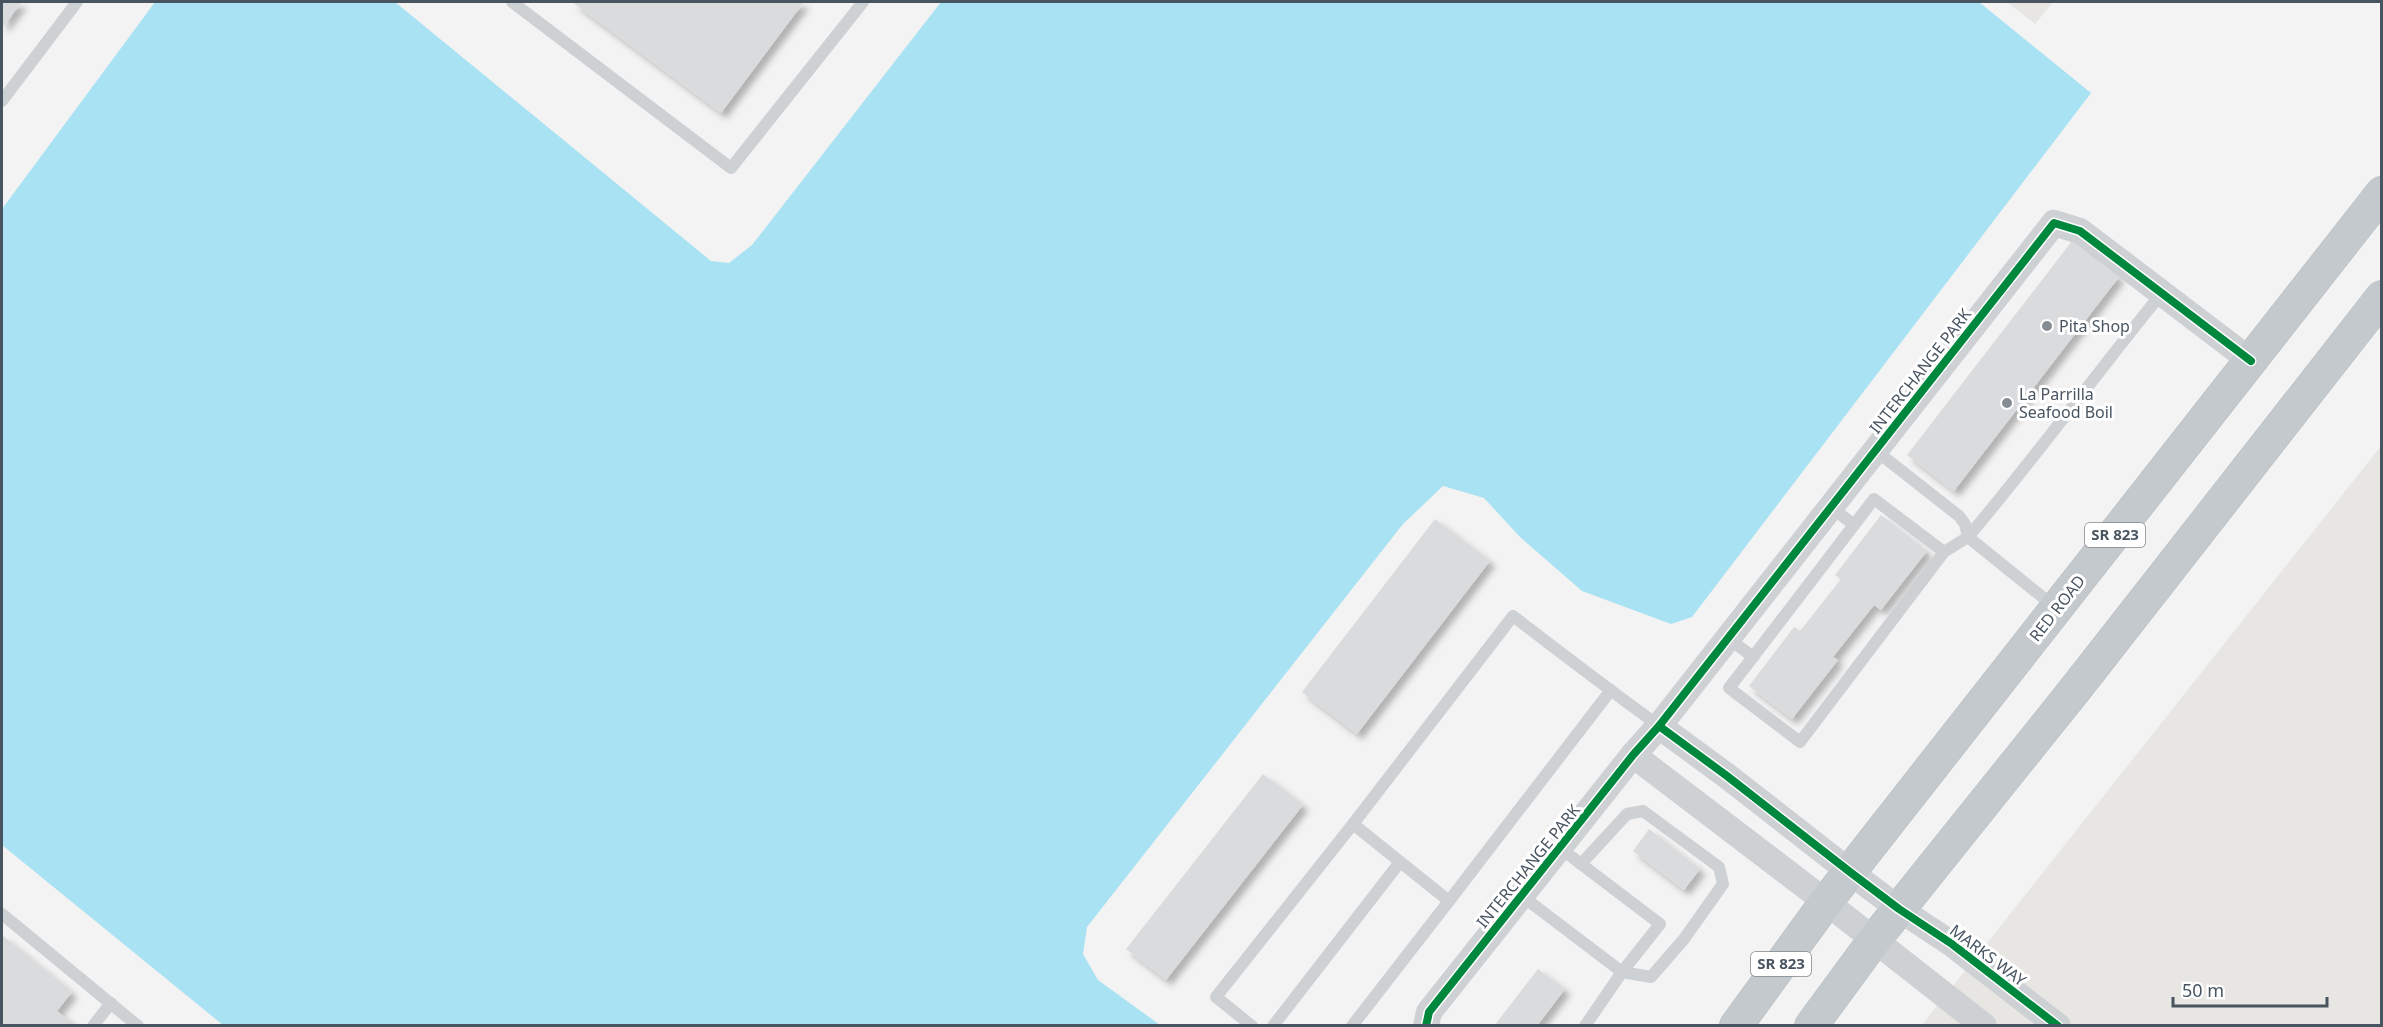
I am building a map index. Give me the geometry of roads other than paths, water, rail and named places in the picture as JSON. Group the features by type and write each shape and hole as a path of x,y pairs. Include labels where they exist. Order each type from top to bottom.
{"highway":[{"name":"RED ROAD","path":"1736,1026 1826,902 2382,193"},
{"path":"1811,1026 1875,939 2077,687 2382,297"}],"street":[{"name":"INTERCHANGE PARK","path":"1426,1026 1429,1012 1633,755 1659,726 2054,223 2080,231 2251,361"},
{"path":"1659,726 1899,909"},
{"path":"1633,755 1875,939 1984,1026"},
{"name":"MARKS WAY","path":"1899,909 1952,944 2058,1026"}],"lane":[{"path":"2,101 77,2"},
{"path":"512,2 731,168 863,2"},
{"path":"1944,552 1874,499 1729,688 1800,742 1944,552 1968,537 2007,491 2074,402 2161,294"},
{"path":"1875,450 1959,516 1965,524 1968,537 2057,609"},
{"path":"1831,507 1854,525"},
{"path":"1252,1026 1216,997 1513,616 1659,726"},
{"path":"1728,638 1753,657"},
{"path":"1352,1026 1611,690"},
{"path":"1522,896 1622,972 1651,976 1684,939 1724,884 1719,867 1643,811 1627,813 1581,864"},
{"path":"1353,824 1449,901"},
{"path":"1560,848 1660,924 1622,972 1585,1026"},
{"path":"1273,1026 1400,862"},
{"path":"2,914 138,1026"},
{"path":"93,1026 111,1003"}],"water":[{"path":"155,2 395,2 711,261 729,263 752,245 941,2 1979,2 2091,93 1692,617 1671,624 1582,591 1520,537 1484,498 1443,486 1403,524 1087,927 1083,954 1098,980 1160,1025 223,1025 2,845 2,209"}],"place":[{"name":"Pita Shop","path":"2047,326"},
{"name":"La Parrilla Seafood Boil","path":"2007,403"}]}
